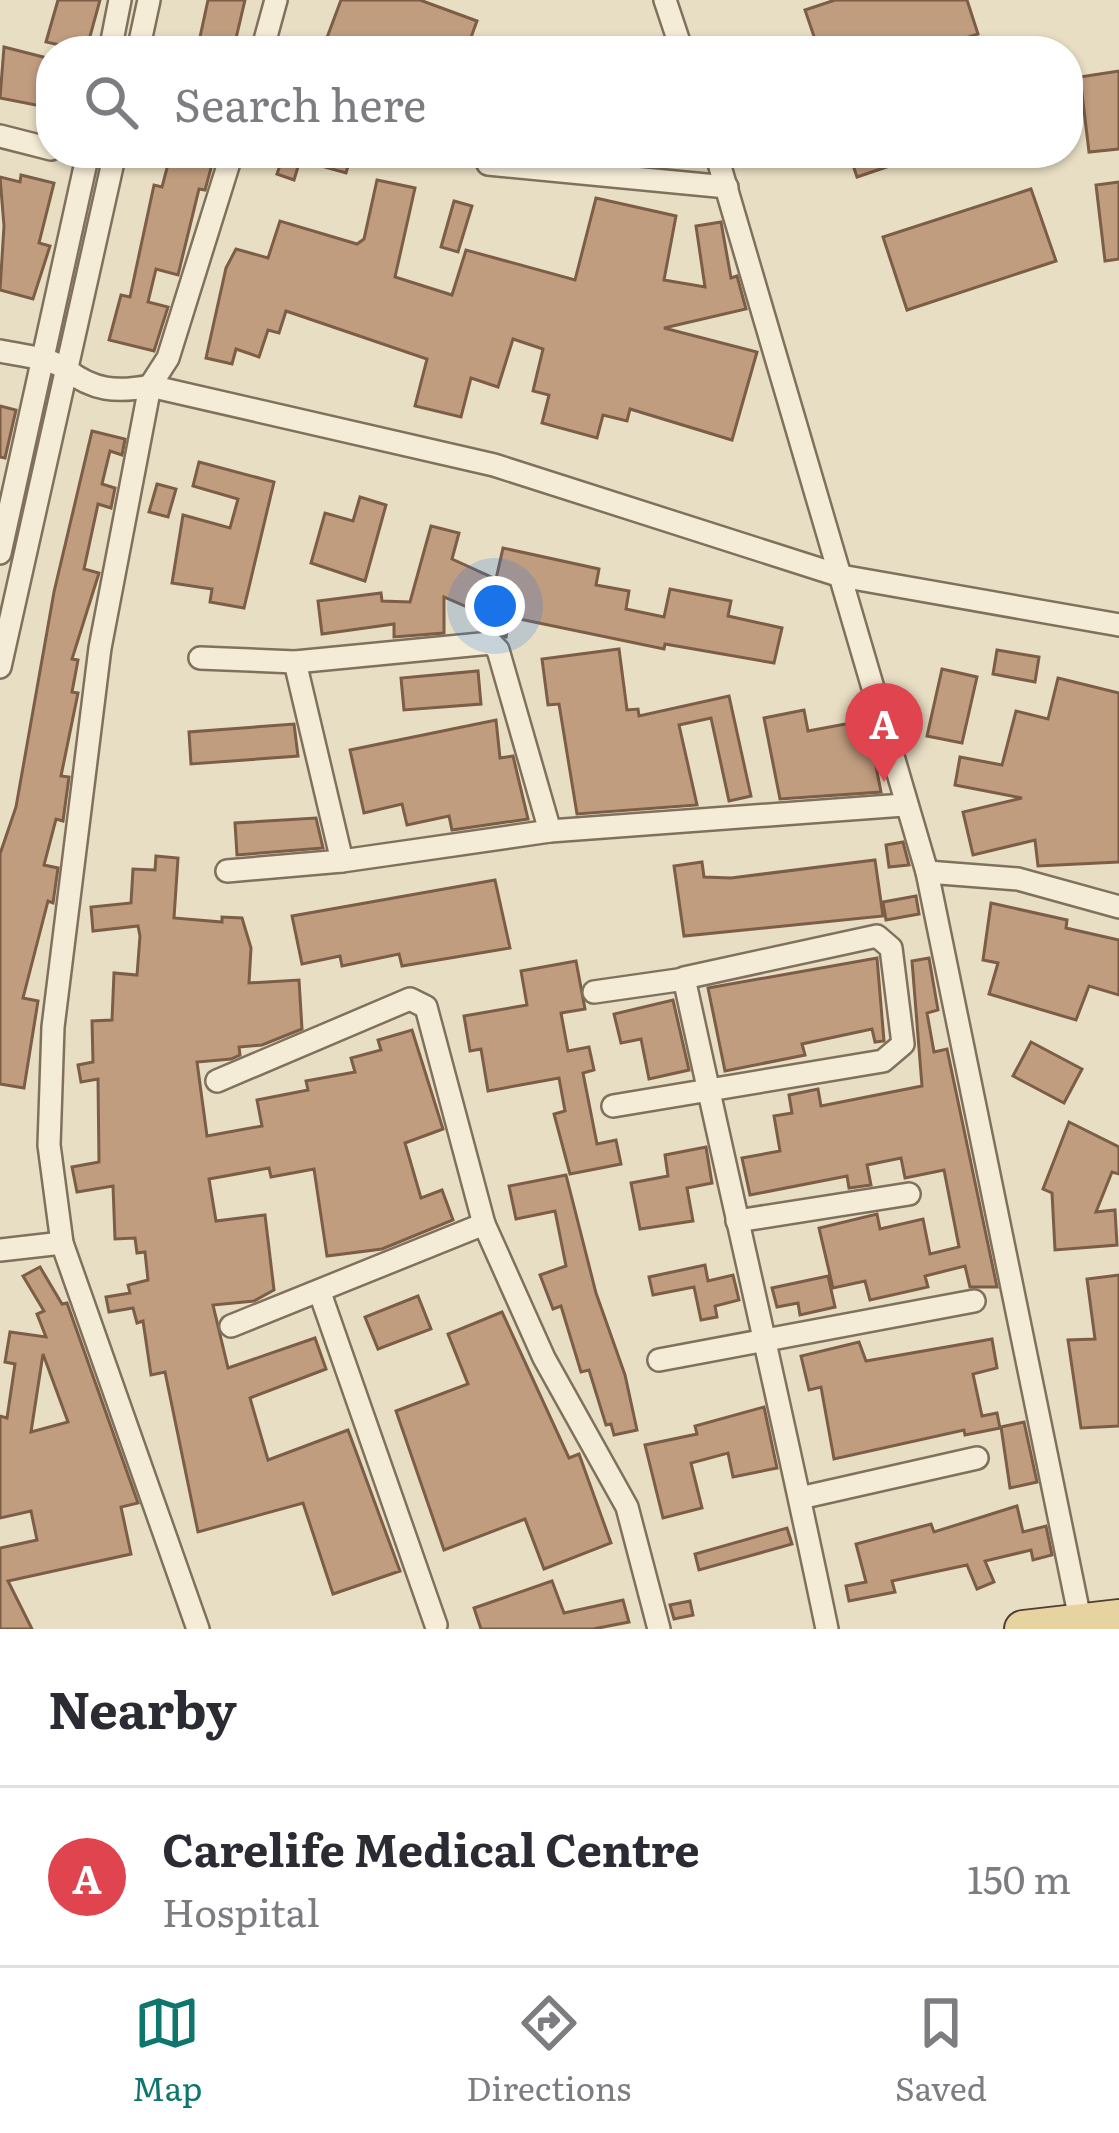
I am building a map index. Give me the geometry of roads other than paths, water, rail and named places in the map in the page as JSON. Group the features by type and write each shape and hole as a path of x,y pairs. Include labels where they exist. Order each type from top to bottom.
{"main road":[{"path":"1023,1629 1119,1618"}],"street":[{"path":"113,36 120,0"},
{"path":"141,36 149,0"},
{"path":"266,36 276,0"},
{"path":"664,0 677,36"},
{"path":"0,136 36,145"},
{"path":"0,553 43,362 78,168"},
{"path":"0,667 112,168"},
{"path":"198,1629 62,1243 49,1144 53,1028 100,648 150,386 168,358 227,168"},
{"path":"530,168 727,187"},
{"path":"721,168 875,680 904,805 927,872 1080,1619"},
{"path":"0,351 67,369 75,380 92,387 124,391 150,386 494,465 841,576 1119,625"},
{"path":"200,658 296,662 491,643 498,650 550,831"},
{"path":"296,662 342,861"},
{"path":"227,872 550,831 904,805"},
{"path":"927,872 1018,879 1119,907"},
{"path":"594,992 685,979 877,936 891,947 903,1044 892,1056 613,1106"},
{"path":"685,979 827,1629"},
{"path":"217,1081 410,999 419,1000 484,1224 544,1358 627,1507 658,1629"},
{"path":"737,1221 909,1194"},
{"path":"231,1326 484,1224"},
{"path":"0,1250 62,1243"},
{"path":"320,1292 436,1625"},
{"path":"659,1360 974,1301"},
{"path":"800,1498 977,1457"}],"place":[{"name":"Carelife Medical Centre","path":"884,782"}]}
